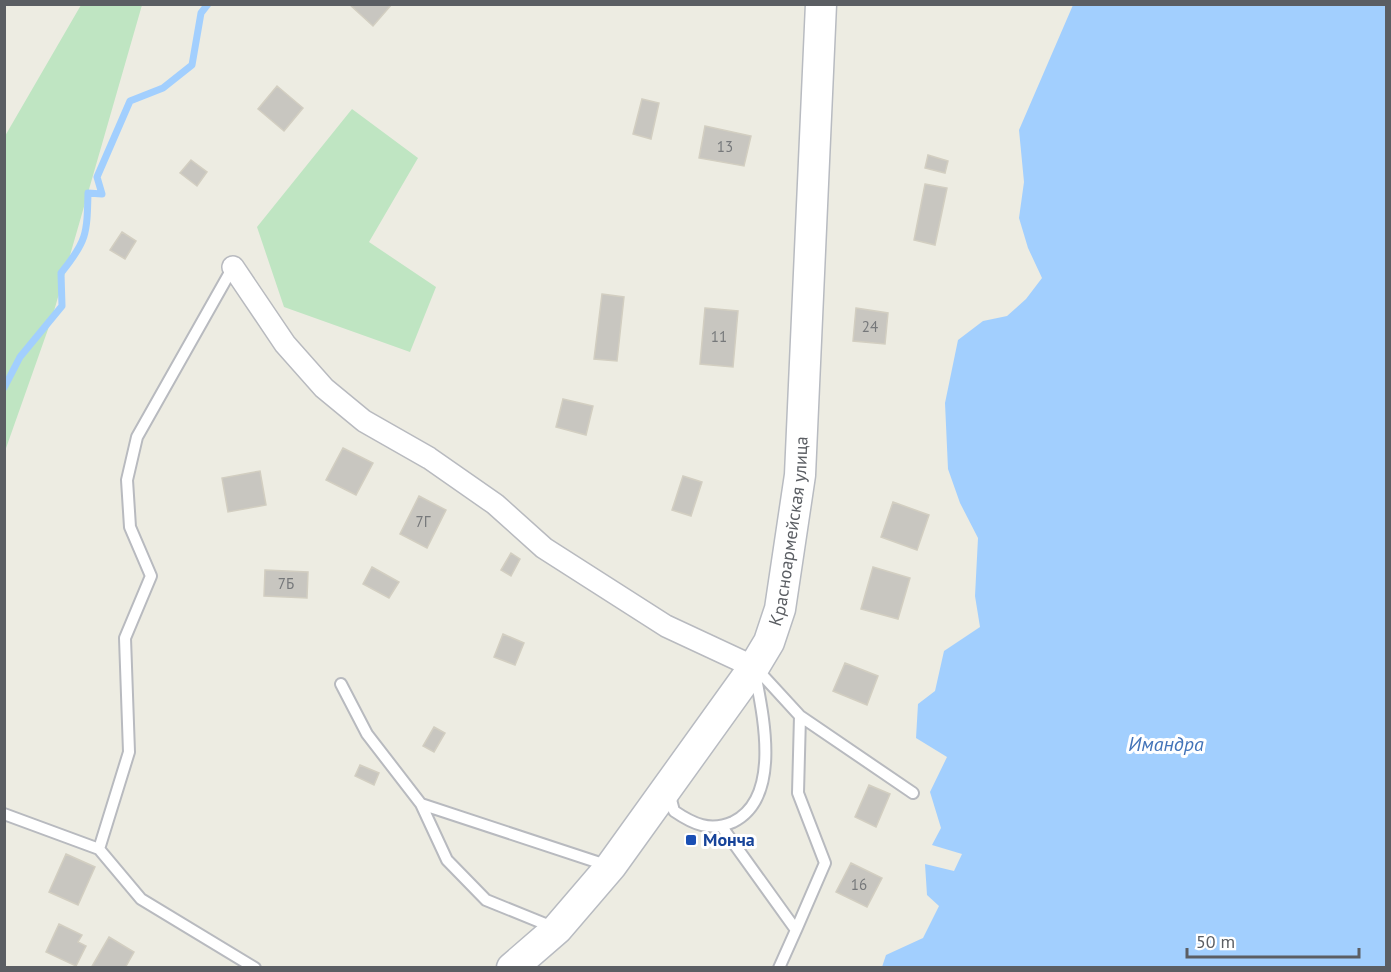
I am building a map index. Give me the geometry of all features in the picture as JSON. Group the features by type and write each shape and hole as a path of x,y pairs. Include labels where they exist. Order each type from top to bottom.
{"street":[{"name":"Красноармейская улица","path":"512,968 557,929 611,867 754,667 769,642 780,609 800,475 821,4"},
{"path":"233,267 285,344 324,388 364,421 429,458 495,504 544,548 666,626 754,667"}],"lane":[{"path":"99,849 129,752 125,638 151,576 130,527 127,480 137,437 233,267"},
{"path":"754,667 800,716 913,793"},
{"path":"668,787 674,811 694,825 722,827 743,817 753,804 764,774 766,732 754,667"},
{"path":"341,684 367,734 421,804 447,860 486,900 557,929"},
{"path":"779,968 825,864 798,793 800,716"},
{"path":"421,804 611,867"},
{"path":"4,814 99,849 141,899 255,968"},
{"path":"722,827 796,930"}],"green space":[{"path":"81,5 142,5 52,318 5,451 5,136"},
{"path":"352,109 418,158 369,242 436,287 410,352 284,307 257,227"}],"water":[{"name":"Имандра","path":"1073,5 1386,5 1386,967 882,967 886,955 923,938 939,906 927,895 925,864 954,871 962,854 932,845 941,828 930,792 947,757 916,738 918,704 935,691 944,651 980,627 975,596 978,538 960,503 948,469 945,403 958,340 983,321 1007,316 1026,299 1042,278 1028,248 1019,218 1024,182 1019,130"}],"building":[{"path":"349,4 392,4 373,26"},
{"path":"277,86 303,108 284,131 258,109"},
{"path":"642,99 659,103 651,139 633,134"},
{"path":"705,126 751,136 744,166 699,158"},
{"path":"928,155 948,161 945,173 925,168"},
{"path":"191,160 207,172 197,186 180,173"},
{"path":"925,184 947,188 935,245 914,240"},
{"path":"122,232 136,241 125,259 110,250"},
{"path":"602,294 624,297 617,361 594,359"},
{"path":"705,308 738,311 733,367 700,364"},
{"path":"856,308 888,313 885,344 853,341"},
{"path":"563,399 593,406 586,435 556,427"},
{"path":"343,448 373,463 356,495 326,480"},
{"path":"260,471 266,505 228,512 222,478"},
{"path":"683,476 702,482 691,516 672,510"},
{"path":"419,496 446,510 427,548 400,534"},
{"path":"893,502 929,515 917,550 881,537"},
{"path":"511,553 520,559 511,576 501,570"},
{"path":"372,567 399,582 389,598 363,584"},
{"path":"873,567 910,578 898,619 861,609"},
{"path":"265,570 308,572 307,598 264,596"},
{"path":"503,634 524,643 515,665 494,657"},
{"path":"845,663 878,676 867,705 833,691"},
{"path":"434,727 445,733 434,752 423,746"},
{"path":"360,765 379,773 374,785 355,776"},
{"path":"869,785 890,794 876,827 855,817"},
{"path":"66,854 95,867 78,905 49,892"},
{"path":"851,863 882,878 867,907 836,892"},
{"path":"59,924 82,935 78,942 86,946 76,966 46,952"},
{"path":"109,937 134,952 125,968 91,968"}],"waterway":[{"path":"4,388 20,357 62,306 61,273 76,253 84,236 88,193 102,194 97,177 130,101 163,88 192,65 201,13 208,4"}],"place":[{"name":"Монча","path":"691,840"}]}
